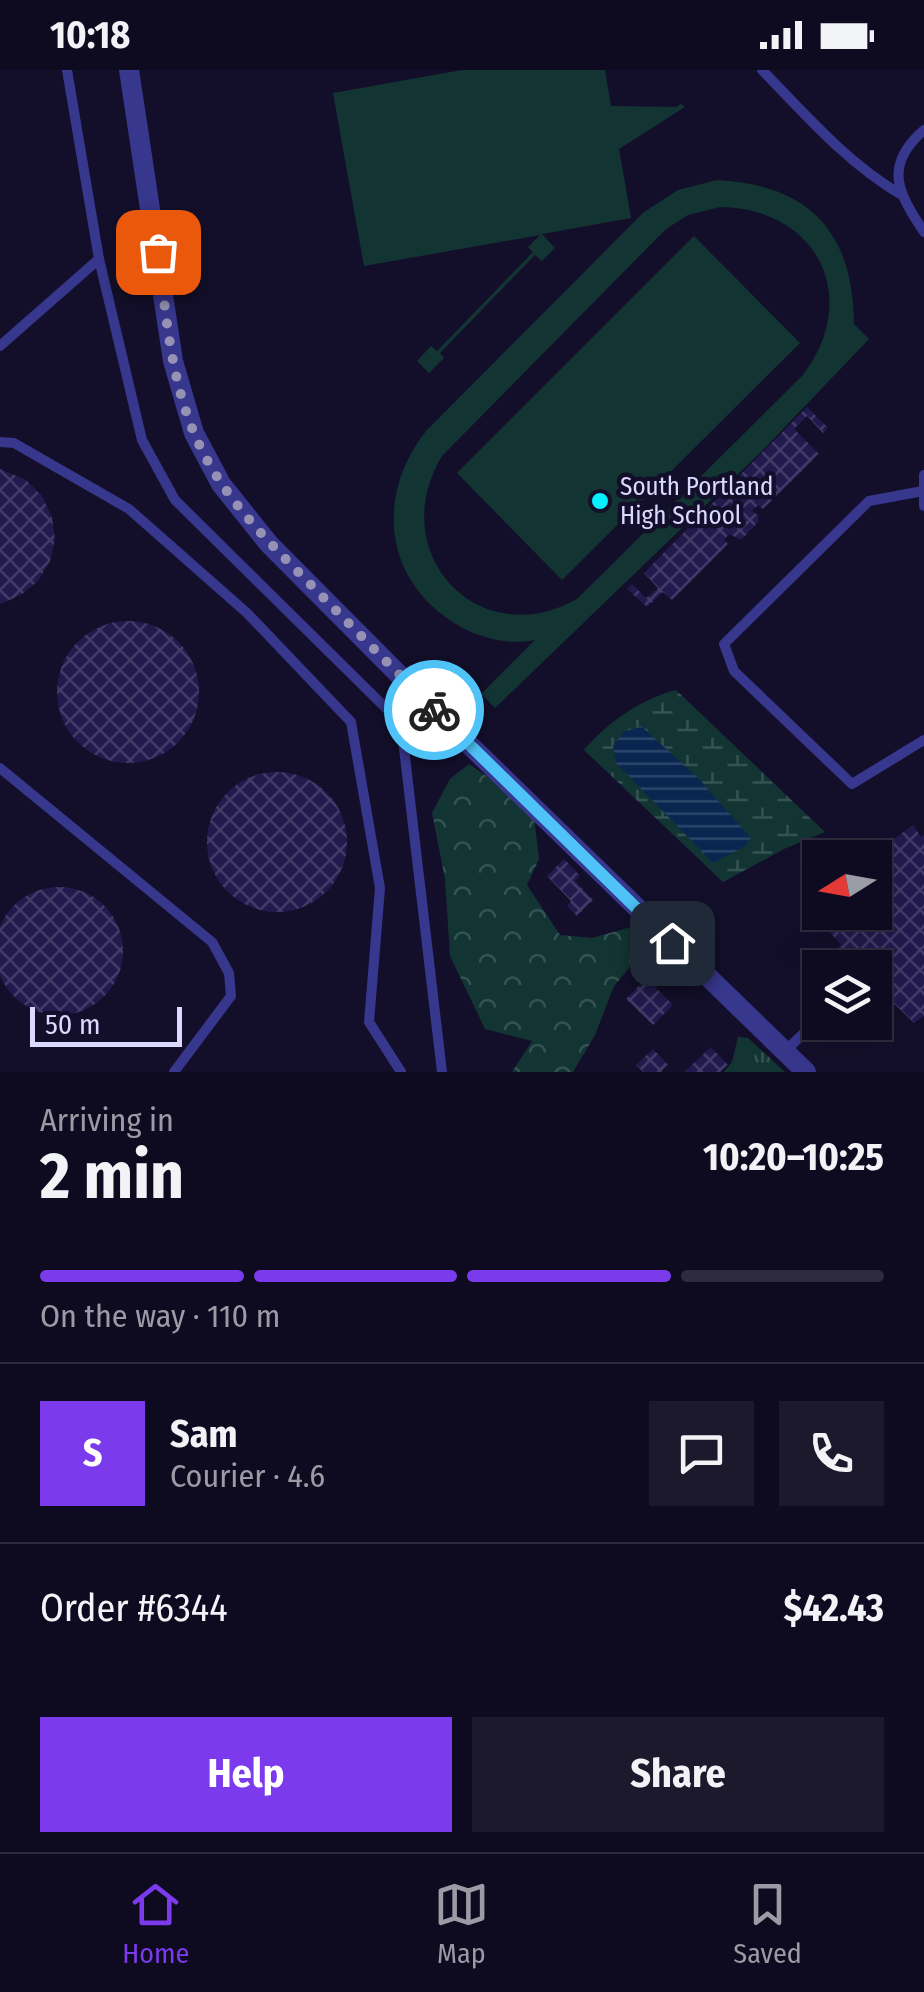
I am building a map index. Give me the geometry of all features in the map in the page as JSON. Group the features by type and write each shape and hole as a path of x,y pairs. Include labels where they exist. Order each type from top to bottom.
{"street":[{"path":"129,70 172,361 194,433 220,484 269,544 448,724 806,1072"}],"lane":[{"path":"67,70 98,258 142,440 175,500 401,723 442,1072"},
{"path":"762,70 838,148 871,177 900,194"},
{"path":"924,130 900,166 898,180 900,194 924,232"},
{"path":"0,346 98,258"},
{"path":"0,442 14,443 129,509 247,613 351,722 380,888 369,1022 401,1072"},
{"path":"924,475 924,506"},
{"path":"923,491 868,500 724,644 734,671 852,784 924,740"},
{"path":"888,746 898,756"},
{"path":"0,768 212,942 229,973 231,996 174,1072"},
{"path":"784,1052 802,1035"}],"green space":[{"path":"462,70 605,70 611,106 685,107 619,149 631,218 542,234 555,248 542,261 535,255 440,353 444,358 429,373 417,361 431,346 437,351 533,252 528,247 540,235 364,266 333,93"},
{"path":"717,180 750,184 801,204 820,219 835,239 852,292 854,324 869,339 762,451 495,708 481,694 535,640 506,641 469,631 435,609 416,588 402,563 395,538 399,483 409,457 426,431 644,212 678,190","holes":["720,207 754,211 782,223 805,240 820,263 828,289 829,317 820,346 802,376 577,599 540,613 506,614 475,604 451,584 433,558 425,527 427,492 442,456 666,229 688,215"]},
{"path":"694,236 800,343 562,580 457,473"},
{"path":"676,690 825,832 723,882 584,750 626,713"},
{"path":"469,764 533,808 539,859 527,885 560,935 592,938 631,927 645,949 614,986 595,1035 573,1072 512,1072 532,1041 485,1029 450,956 445,879 432,813 450,779"},
{"path":"738,1037 748,1038 785,1072 724,1072 732,1062"}],"water":[{"path":"641,726 697,777 751,838 744,847 713,863 616,763 613,746 624,732"}],"building":[{"path":"807,407 828,428 823,433 807,416 794,429 819,454 763,509 758,505 752,511 759,516 758,522 741,540 729,534 724,540 728,544 672,600 663,592 647,607 627,589 632,584 646,598 658,588 644,573"},
{"path":"0,469 26,480 42,496 52,517 55,539 50,561 38,581 21,595 0,604"},
{"path":"128,621 155,627 178,642 193,665 199,692 193,719 178,742 155,757 128,763 101,757 78,742 63,719 57,692 63,665 78,642 101,627"},
{"path":"277,772 304,777 327,792 342,815 347,842 342,869 327,892 304,907 277,912 250,907 227,892 212,869 207,842 212,815 227,792 250,777"},
{"path":"913,825 921,837 924,835 924,1016 914,1023 892,1002 892,950 837,950 841,945 828,930 892,930 892,840"},
{"path":"564,859 580,876 575,881 593,900 577,916 567,906 571,901 547,876"},
{"path":"47,888 71,888 94,898 112,916 122,939 122,963 112,986 94,1004 71,1014 47,1014 24,1004 6,986 -1,972 -1,930 6,916 24,898"},
{"path":"646,978 673,1005 653,1025 626,999"},
{"path":"711,1047 728,1065 720,1072 684,1072"},
{"path":"653,1049 668,1065 661,1072 643,1072 636,1065"}],"way so far":[{"path":"158,252 172,361 194,433 220,484 269,544 434,710"}],"place":[{"name":"South Portland High School","path":"600,501"}],"route":[{"path":"434,710 672,943"}]}
